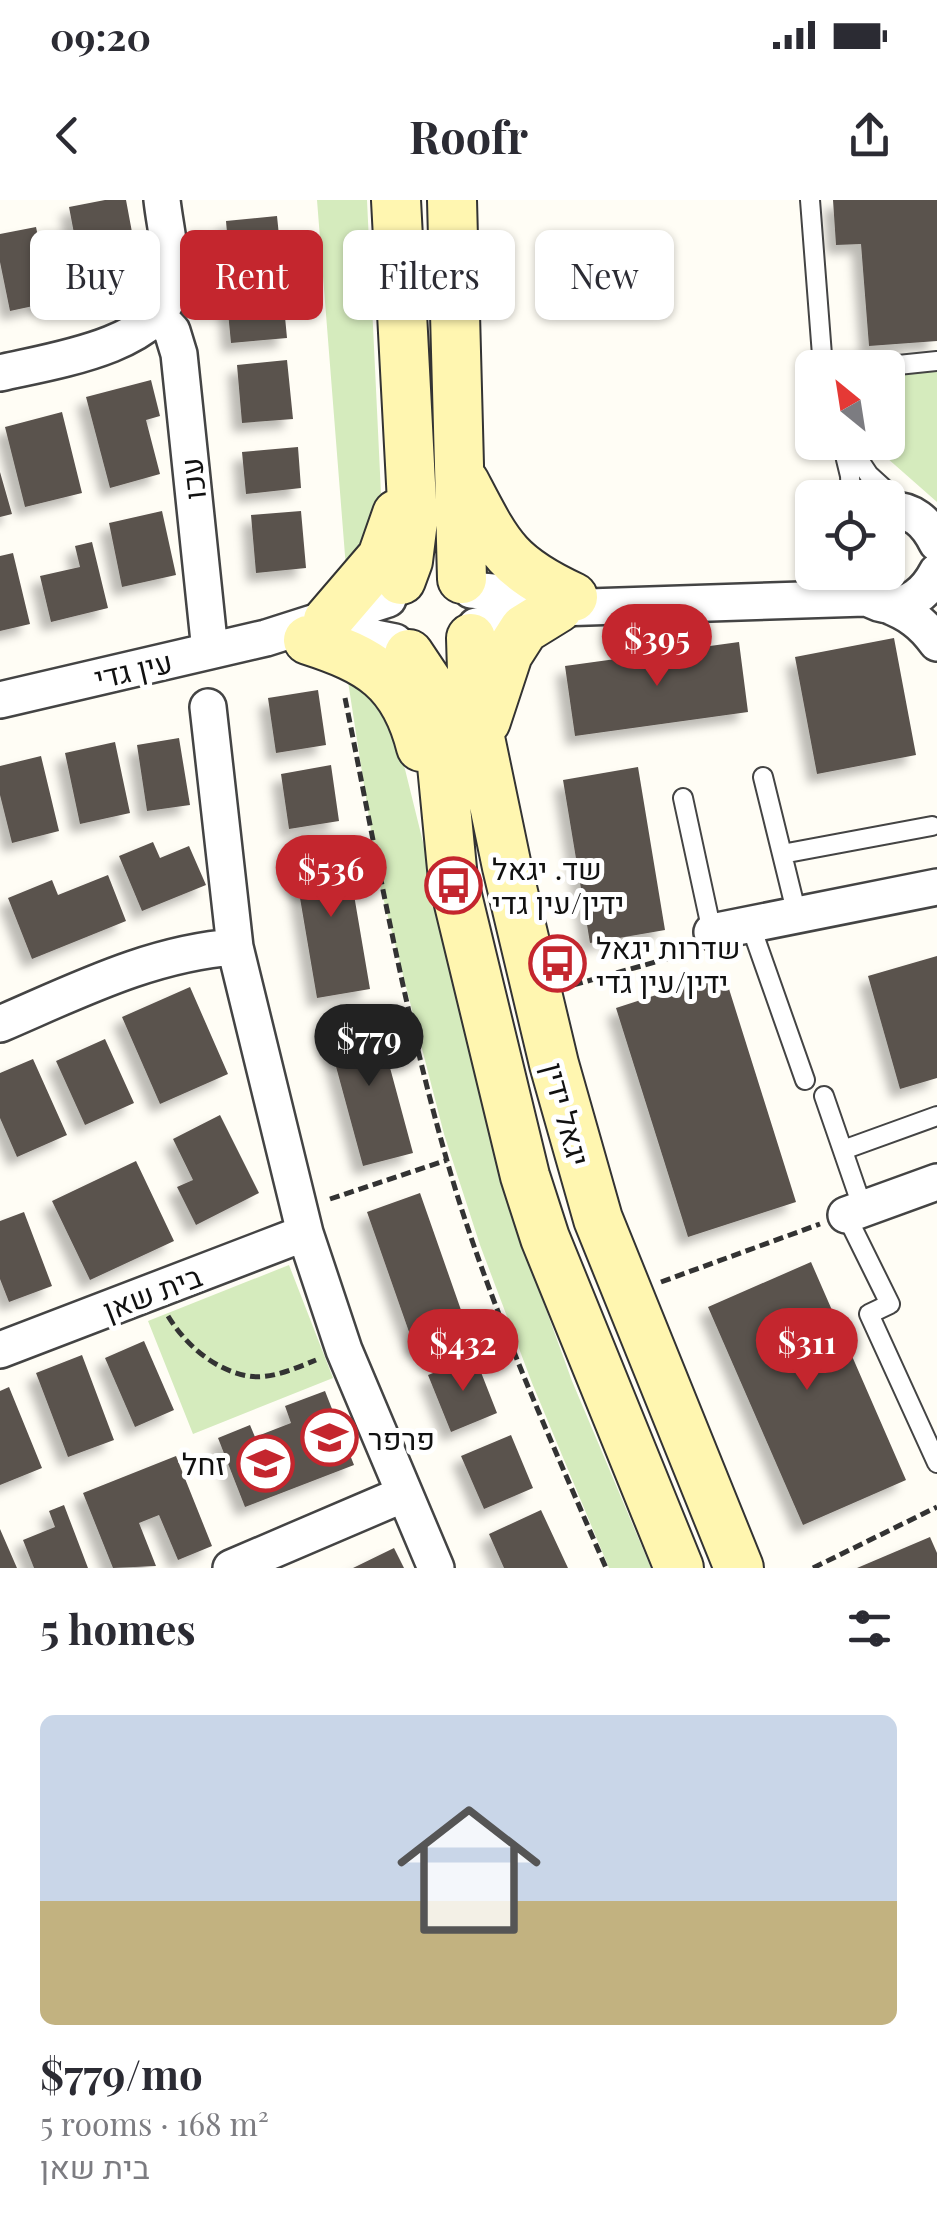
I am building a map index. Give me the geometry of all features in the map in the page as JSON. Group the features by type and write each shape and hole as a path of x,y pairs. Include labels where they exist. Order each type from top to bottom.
{"main road":[{"path":"396,200 414,521 398,619 420,659 443,659 464,648 470,608 436,568 421,570 398,619"},
{"name":"יגאל ידין","path":"452,200 459,471 474,704 480,738 579,1160 628,1294 740,1568"},
{"path":"459,471 501,550 536,580 581,604"},
{"path":"411,478 382,556 309,637 357,656 383,674 414,718 453,878"},
{"path":"480,738 508,654 524,629 581,604"},
{"name":"יגאל ידין","path":"398,619 435,693 453,878 500,1078 545,1238 679,1568"}],"street":[{"path":"160,308 168,296 170,277 162,200"},
{"name":"עכו","path":"160,318 172,332 180,354 210,651"},
{"path":"0,374 111,344 149,320"},
{"path":"470,608 513,596 581,604 781,601 865,592 901,604 917,598 937,572"},
{"path":"937,572 937,613"},
{"path":"781,601 806,590"},
{"path":"865,592 909,614 937,643"},
{"name":"עין גדי","path":"0,700 210,651 309,637 375,638 398,619"},
{"path":"208,707 236,947 301,1221 344,1350 436,1568"},
{"path":"712,932 937,887"},
{"path":"0,1024 134,966 199,950 236,947"},
{"path":"855,1212 937,1182"},
{"name":"בית שאן","path":"0,1350 159,1290 301,1221"},
{"path":"230,1568 404,1494"}],"lane":[{"path":"810,200 822,350"},
{"path":"905,365 937,362"},
{"path":"858,460 914,522"},
{"path":"763,778 797,915"},
{"path":"684,798 712,932"},
{"path":"782,854 932,826"},
{"path":"750,924 804,1080"},
{"path":"824,1096 843,1150 855,1212 890,1304 869,1314 937,1463"},
{"path":"843,1150 937,1116"}],"path":[{"path":"309,637 447,1160 496,1308 606,1568"},
{"path":"538,994 710,947 712,932"},
{"path":"301,1221 447,1160"},
{"path":"628,1294 855,1212"},
{"path":"159,1290 177,1331 196,1352 249,1376 282,1373 344,1350"},
{"path":"813,1568 937,1507"}],"green space":[{"path":"317,200 367,200 368,230 343,230 343,320 373,320 382,515 346,568 323,276 323,230 319,230"},
{"path":"937,368 937,502 889,460 905,460 905,371"},
{"path":"347,675 378,708 400,749 522,1243 572,1381 651,1568 609,1568 480,1245 444,1134 379,882"},
{"path":"289,1265 333,1378 193,1434 148,1321"}],"building":[{"path":"126,200 132,230 73,230 69,207"},
{"path":"833,200 937,200 937,341 869,346 861,244 836,245"},
{"path":"277,216 278,230 227,230 226,221"},
{"path":"36,227 30,230 30,307 10,311 0,262 0,234"},
{"path":"229,320 285,320 287,338 231,343"},
{"path":"287,360 293,419 242,423 237,365"},
{"path":"151,380 160,416 146,420 160,474 110,488 86,397"},
{"path":"62,412 82,493 25,507 5,427"},
{"path":"298,447 301,488 246,494 242,452"},
{"path":"0,472 12,514 0,517"},
{"path":"162,511 176,575 122,587 109,523"},
{"path":"301,511 306,568 256,573 251,515"},
{"path":"92,542 108,608 51,622 40,576 80,567 75,546"},
{"path":"13,553 30,624 0,631 0,556"},
{"path":"894,638 916,755 817,774 795,657"},
{"path":"739,642 748,712 575,736 565,666"},
{"path":"318,690 326,745 276,753 268,698"},
{"path":"179,738 190,805 147,811 137,745"},
{"path":"115,742 130,813 80,824 65,753"},
{"path":"41,756 59,831 12,843 0,795 0,766"},
{"path":"331,765 339,821 289,829 281,774"},
{"path":"638,767 665,930 590,943 563,780"},
{"path":"153,842 160,858 189,846 206,885 142,911 119,856"},
{"path":"345,842 370,989 317,998 292,851"},
{"path":"108,875 126,921 32,959 8,898 52,880 58,895"},
{"path":"937,956 937,1078 900,1089 868,976"},
{"path":"724,973 796,1202 688,1237 616,1008"},
{"path":"190,987 228,1074 160,1104 122,1017"},
{"path":"375,1012 413,1153 363,1166 325,1026"},
{"path":"105,1039 134,1103 85,1125 56,1061"},
{"path":"33,1059 67,1135 17,1157 0,1118 0,1073"},
{"path":"220,1115 259,1193 196,1225 177,1187 193,1180 173,1139"},
{"path":"136,1161 174,1241 90,1280 52,1201"},
{"path":"420,1193 468,1330 415,1349 367,1212"},
{"path":"24,1212 52,1286 9,1302 0,1279 0,1221"},
{"path":"811,1262 906,1480 803,1525 708,1307"},
{"path":"144,1341 174,1410 135,1427 105,1358"},
{"path":"82,1355 114,1440 68,1457 36,1373"},
{"path":"475,1357 497,1413 451,1432 428,1375"},
{"path":"9,1387 42,1468 0,1485 0,1391"},
{"path":"325,1391 354,1465 245,1507 218,1438 250,1425 255,1437 291,1423 285,1406"},
{"path":"511,1435 533,1488 484,1509 461,1456"},
{"path":"176,1456 212,1546 178,1560 159,1515 139,1523 156,1566 113,1568 83,1493"},
{"path":"64,1505 88,1568 34,1568 23,1540 55,1527 49,1511"},
{"path":"541,1510 568,1568 504,1568 489,1534"},
{"path":"0,1529 17,1568 0,1568"},
{"path":"930,1537 937,1553 937,1568 857,1568"},
{"path":"394,1548 404,1568 353,1568"}],"place":[{"name":"שד. יגאל ידין/עין גדי","path":"453,885"},
{"name":"שדרות יגאל ידין/עין גדי","path":"557,964"},
{"name":"פרפר","path":"329,1438"},
{"name":"זחל","path":"265,1463"}]}
